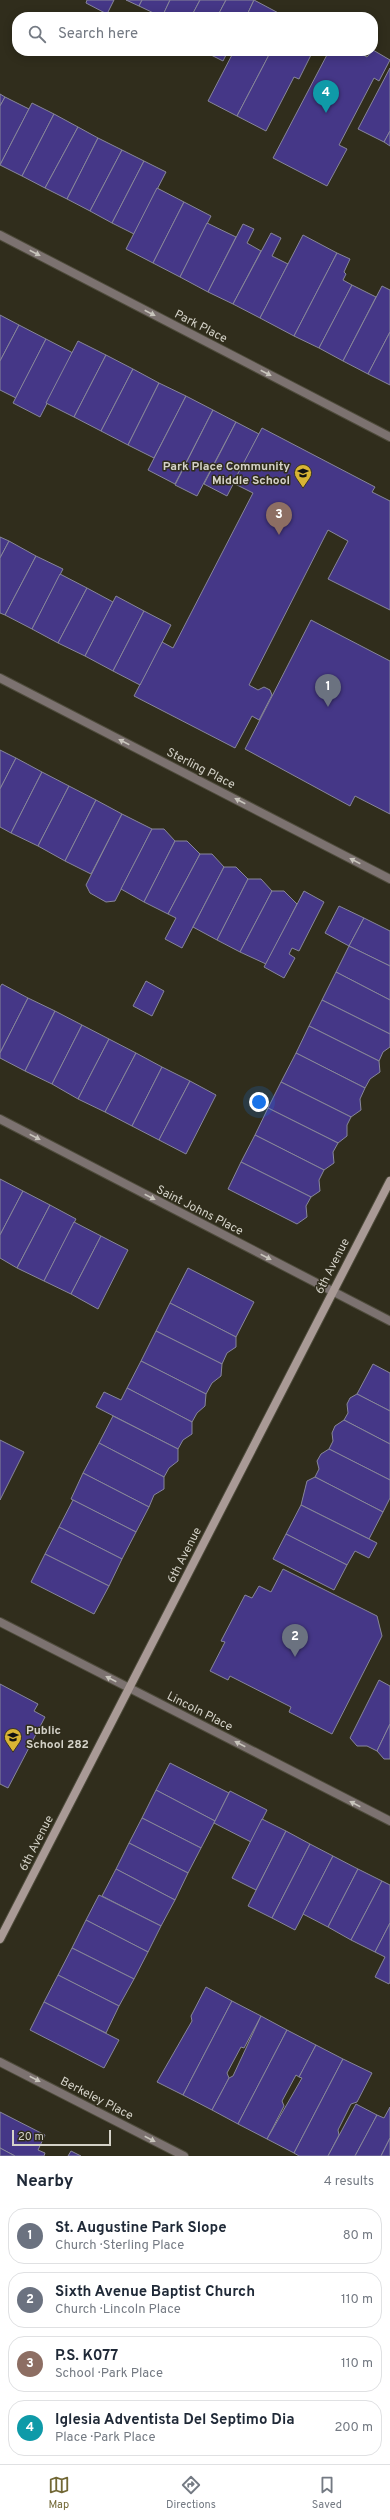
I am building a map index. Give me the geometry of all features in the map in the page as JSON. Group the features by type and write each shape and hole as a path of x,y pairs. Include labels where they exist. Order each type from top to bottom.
{"street":[{"name":"Park Place","path":"0,235 390,437"},
{"name":"Sterling Place","path":"0,678 390,879"},
{"name":"Saint Johns Place","path":"0,1119 390,1321"},
{"name":"6th Avenue","path":"0,1939 332,1291 390,1181"},
{"name":"Lincoln Place","path":"0,1622 390,1821"},
{"name":"Berkeley Place","path":"0,2062 184,2156"}],"building":[{"path":"87,0 114,0 108,12 103,12 86,3"},
{"path":"126,0 142,0 139,6"},
{"path":"142,0 170,0 164,12 152,12 139,6"},
{"path":"170,0 200,0 194,12 164,12"},
{"path":"200,0 226,0 220,12 194,12"},
{"path":"226,0 254,0 248,12 220,12"},
{"path":"254,0 277,12 248,12"},
{"path":"378,53 390,60 379,81 374,78 339,145 347,149 327,186 273,158 326,56 378,56"},
{"path":"213,56 226,56 223,61"},
{"path":"231,56 268,56 237,116 208,101"},
{"path":"268,56 310,56 299,79 294,77 266,131 237,116"},
{"path":"390,68 390,131 384,142 358,129"},
{"path":"0,94 5,97 0,106"},
{"path":"5,97 29,109 0,165 0,106"},
{"path":"32,103 54,114 22,176 0,165"},
{"path":"54,114 78,127 45,188 22,176"},
{"path":"78,127 98,138 67,199 45,188"},
{"path":"390,131 390,146 384,142"},
{"path":"98,138 122,150 90,211 67,199"},
{"path":"122,150 144,161 112,223 90,211"},
{"path":"144,161 166,172 134,234 112,223"},
{"path":"157,188 184,202 153,263 126,249"},
{"path":"184,202 211,216 180,277 153,263"},
{"path":"207,223 236,237 208,292 180,277"},
{"path":"243,224 254,229 247,243 261,251 233,304 208,292"},
{"path":"271,233 281,238 272,256 288,264 260,318 233,304"},
{"path":"303,235 337,253 294,336 260,318"},
{"path":"337,253 350,259 344,272 346,274 343,280 352,285 319,348 294,336"},
{"path":"352,285 376,297 343,361 319,348"},
{"path":"382,286 390,290 390,332 368,374 343,361"},
{"path":"0,315 19,325 0,361"},
{"path":"19,325 46,339 16,398 0,390 0,361"},
{"path":"390,332 390,385 368,374"},
{"path":"46,339 73,353 40,417 13,403"},
{"path":"78,341 106,355 74,417 46,403"},
{"path":"106,355 133,369 101,431 74,417"},
{"path":"133,369 159,383 128,445 101,431"},
{"path":"159,383 186,396 154,458 128,445"},
{"path":"186,396 213,410 175,484 148,470"},
{"path":"213,410 236,422 197,496 175,485"},
{"path":"236,422 259,434 227,496 204,484"},
{"path":"262,428 375,487 372,492 390,501 390,610 328,579 348,541 328,530 249,685 258,690 264,687 270,690 272,695 259,720 252,716 235,748 134,696 162,642 173,648 253,493 233,483"},
{"path":"0,537 9,541 0,558"},
{"path":"9,541 36,556 5,615 0,613 0,558"},
{"path":"36,556 63,569 32,629 5,615"},
{"path":"60,574 87,588 58,643 32,629"},
{"path":"87,588 113,602 85,656 58,643"},
{"path":"116,596 144,611 113,671 85,656"},
{"path":"144,611 171,625 140,685 113,671"},
{"path":"311,620 390,661 390,814 355,796 350,806 245,749"},
{"path":"0,750 16,758 0,789"},
{"path":"16,758 42,772 11,833 0,827 0,789"},
{"path":"42,772 69,786 38,846 11,833"},
{"path":"69,786 96,800 65,861 38,846"},
{"path":"96,800 122,814 91,874 65,861"},
{"path":"122,814 152,829 115,901 106,902 90,893 86,885"},
{"path":"152,829 164,829 175,841 144,902 121,889"},
{"path":"175,841 187,841 200,854 168,914 144,902"},
{"path":"200,854 212,854 224,867 182,948 165,939 176,918 168,914"},
{"path":"224,867 236,867 248,879 217,940 193,927"},
{"path":"248,879 261,879 272,891 240,952 217,940"},
{"path":"272,891 284,891 297,904 266,964 240,952"},
{"path":"304,891 324,902 299,951 292,948 289,954 295,958 284,978 264,967"},
{"path":"339,906 364,918 349,946 325,933"},
{"path":"364,918 390,931 390,966 349,946"},
{"path":"349,946 390,966 390,1000 336,972"},
{"path":"336,972 390,1000 390,1034 322,1000"},
{"path":"146,981 164,991 152,1016 133,1006"},
{"path":"2,984 28,998 0,1053 0,987"},
{"path":"28,998 55,1011 25,1071 0,1058 0,1053"},
{"path":"322,1000 390,1034 390,1047 383,1052 379,1061 309,1026"},
{"path":"55,1011 82,1025 52,1084 25,1071"},
{"path":"82,1025 109,1039 78,1099 52,1084"},
{"path":"309,1026 379,1061 380,1072 370,1079 365,1088 296,1053"},
{"path":"109,1039 136,1053 105,1112 78,1099"},
{"path":"136,1053 162,1067 132,1126 105,1112"},
{"path":"296,1053 365,1088 360,1099 361,1110 351,1117 281,1082"},
{"path":"162,1067 190,1081 159,1140 132,1126"},
{"path":"190,1081 216,1095 186,1154 159,1140"},
{"path":"281,1082 351,1117 347,1125 347,1136 338,1143 268,1108"},
{"path":"268,1108 338,1143 333,1152 334,1163 324,1170 255,1135"},
{"path":"255,1135 324,1170 319,1180 320,1191 311,1197 241,1162"},
{"path":"241,1162 311,1197 306,1206 307,1217 297,1224 228,1189"},
{"path":"0,1179 23,1191 0,1235"},
{"path":"23,1191 50,1205 17,1268 0,1258 0,1235"},
{"path":"50,1205 76,1219 44,1281 17,1268"},
{"path":"74,1222 101,1236 71,1294 44,1281"},
{"path":"101,1236 128,1250 98,1309 71,1294"},
{"path":"188,1268 254,1302 236,1337 170,1303"},
{"path":"170,1303 236,1337 236,1347 227,1353 222,1364 156,1331"},
{"path":"156,1331 222,1364 221,1376 212,1383 206,1394 141,1361"},
{"path":"141,1361 206,1394 205,1406 197,1413 192,1422 127,1388"},
{"path":"373,1364 390,1373 390,1411 357,1394"},
{"path":"127,1388 192,1422 192,1434 183,1440 178,1449 96,1407 104,1392 121,1400"},
{"path":"357,1394 390,1411 390,1444 344,1420 348,1413 347,1404 350,1398"},
{"path":"113,1416 178,1449 178,1461 169,1468 164,1477 99,1443"},
{"path":"344,1420 390,1444 390,1480 329,1449 333,1441 332,1433 335,1426"},
{"path":"0,1440 24,1452 0,1500"},
{"path":"99,1443 164,1477 164,1489 154,1495 149,1507 83,1473"},
{"path":"329,1449 390,1480 390,1498 383,1512 315,1477 319,1469 317,1461 321,1454"},
{"path":"83,1473 149,1507 136,1532 71,1499"},
{"path":"315,1477 383,1512 369,1539 301,1505 307,1481"},
{"path":"73,1500 136,1532 122,1559 59,1527"},
{"path":"301,1505 377,1543 369,1558 355,1551 347,1565 286,1534"},
{"path":"59,1527 122,1559 109,1586 45,1554"},
{"path":"286,1534 347,1565 334,1590 273,1559"},
{"path":"45,1554 109,1586 94,1614 31,1582"},
{"path":"283,1569 377,1616 382,1636 332,1734 289,1712 291,1707 230,1676 228,1680 210,1671 225,1642 221,1641 245,1595 252,1598 259,1586 271,1592"},
{"path":"379,1680 390,1686 390,1724 377,1751 367,1746 357,1746 350,1738"},
{"name":"Public School 282","path":"0,1684 38,1704 34,1711 45,1717 8,1788 0,1784"},
{"path":"390,1724 390,1759 384,1759 377,1751"},
{"path":"170,1763 229,1793 215,1821 156,1790"},
{"path":"156,1790 215,1821 201,1848 142,1818"},
{"path":"230,1791 267,1810 251,1842 214,1823"},
{"path":"142,1818 201,1848 188,1873 129,1843"},
{"path":"262,1819 286,1831 256,1890 232,1878"},
{"path":"286,1831 310,1844 272,1918 248,1906"},
{"path":"129,1843 188,1873 175,1900 116,1869"},
{"path":"310,1844 333,1856 295,1930 272,1918"},
{"path":"333,1856 358,1869 328,1927 303,1914"},
{"path":"116,1869 175,1900 161,1926 102,1896"},
{"path":"358,1869 382,1881 351,1940 328,1927"},
{"path":"382,1881 390,1885 390,1923 375,1952 351,1940"},
{"path":"99,1895 161,1926 148,1952 86,1920"},
{"path":"86,1920 148,1952 134,1979 72,1948"},
{"path":"390,1923 389,1984 375,1977 385,1957 375,1952"},
{"path":"72,1948 134,1979 119,2006 58,1975"},
{"path":"58,1975 119,2006 106,2033 44,2002"},
{"path":"206,1987 232,2001 183,2095 157,2082 192,2021 191,2016"},
{"path":"232,2001 261,2016 244,2048 241,2047 227,2073 229,2078 212,2110 183,2095"},
{"path":"44,2002 119,2040 104,2068 30,2030"},
{"path":"261,2016 287,2030 238,2124 212,2110 229,2078 233,2076"},
{"path":"287,2030 316,2045 299,2077 296,2075 282,2101 284,2106 267,2139 238,2124"},
{"path":"316,2045 343,2059 294,2153 267,2139 302,2078 299,2077"},
{"path":"343,2059 372,2073 357,2102 351,2104 338,2130 339,2135 328,2156 299,2156 294,2153"},
{"path":"356,2104 377,2115 355,2156 328,2156"},
{"path":"390,2107 390,2138 381,2156 355,2156 377,2115 384,2118"},
{"path":"0,2112 45,2135 38,2150 45,2153 44,2156 15,2156 0,2148"},
{"path":"390,2138 390,2156 381,2156"},
{"path":"0,2148 15,2156 0,2156"},
{"path":"71,2151 81,2156 68,2156"}],"place":[{"name":"Iglesia Adventista Del Septimo Dia","path":"326,113"},
{"name":"Park Place Community Middle School","path":"303,488"},
{"name":"P.S. K077","path":"279,535"},
{"name":"St. Augustine Park Slope","path":"328,707"},
{"name":"Sixth Avenue Baptist Church","path":"295,1657"},
{"name":"Public School 282","path":"13,1752"}]}
